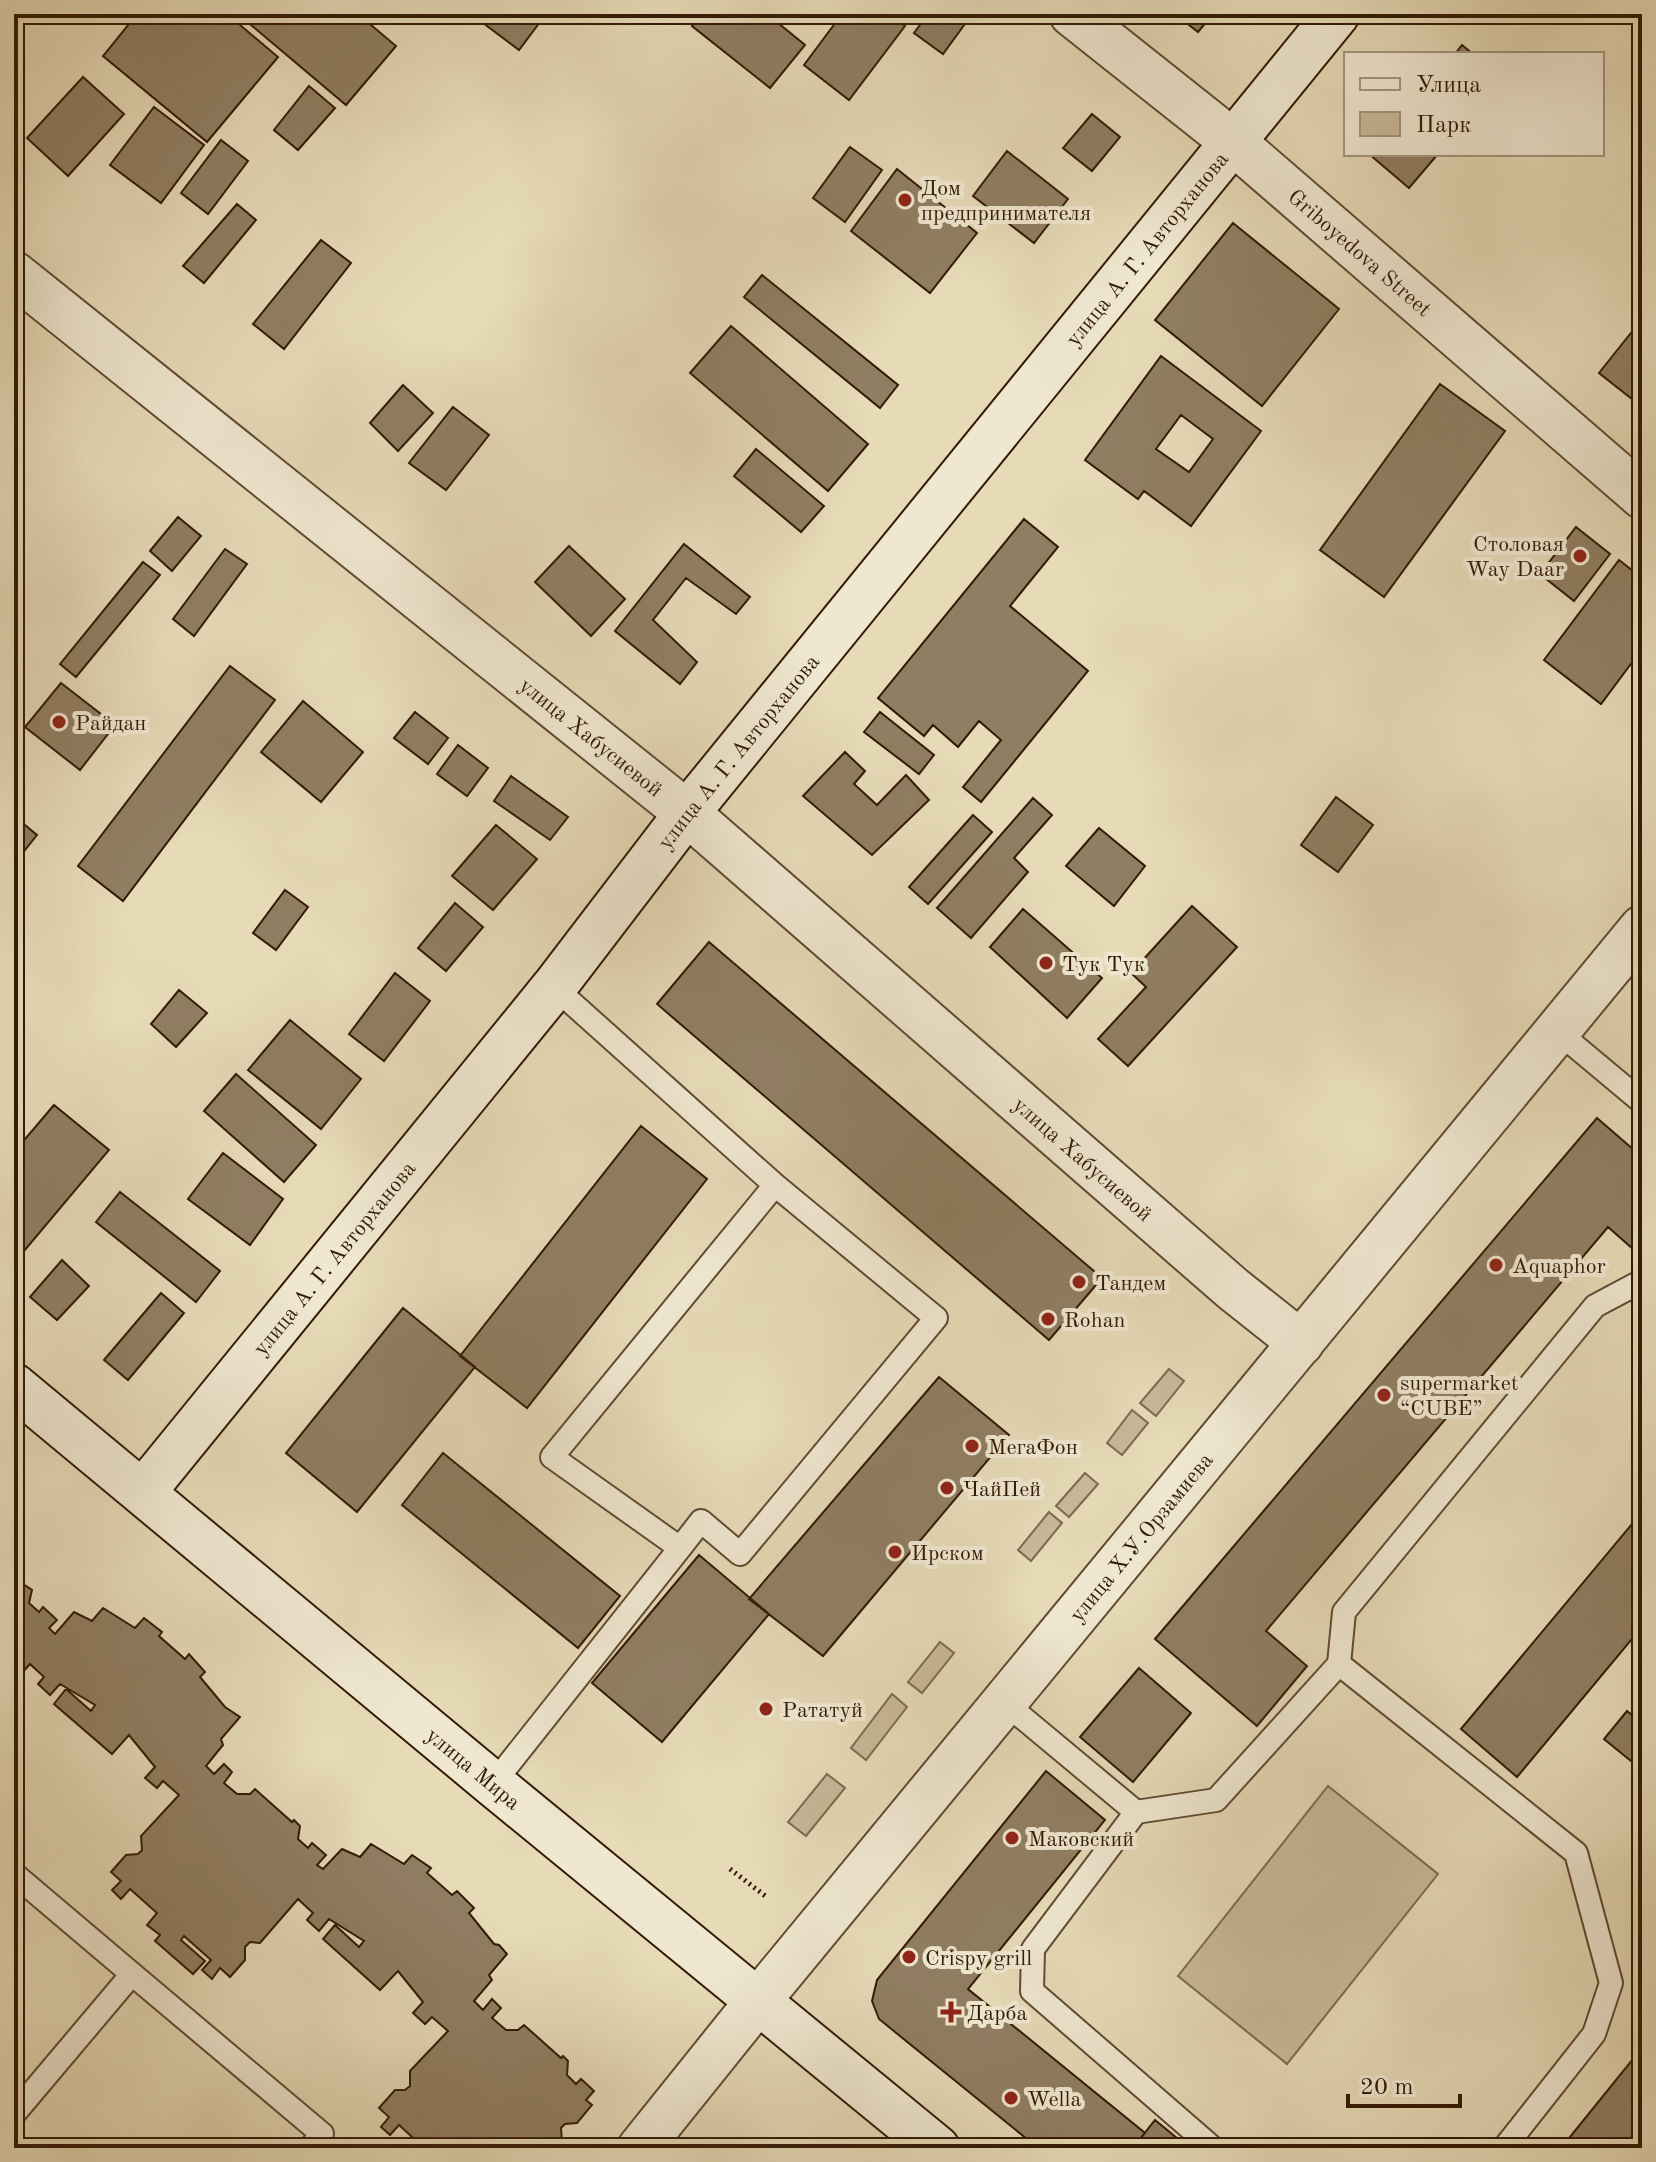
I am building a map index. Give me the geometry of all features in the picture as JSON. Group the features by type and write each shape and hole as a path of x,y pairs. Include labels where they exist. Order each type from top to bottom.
{"street":[{"name":"Griboyedova Street","path":"1072,14 1232,141 1642,496"},
{"name":"улица А. Г. Авторханова","path":"143,1492 554,987 687,813 1337,14"},
{"name":"улица Хабусиевой","path":"14,274 687,813 1233,1289 1301,1343"},
{"name":"улица Х.У.Орзамиева","path":"640,2148 1642,928"},
{"name":"улица Мира","path":"14,1386 928,2145"}],"lane":[{"path":"493,1784 701,1521 740,1554 936,1318 775,1185 554,987"},
{"path":"1557,1031 1642,1102"},
{"path":"680,1548 552,1457 775,1185"},
{"path":"1213,2148 1032,1991 1033,1949 1136,1812 1216,1800 1339,1664 1344,1612 1595,1306 1642,1281"},
{"path":"1339,1664 1576,1853 1611,1983 1594,2034 1504,2148"},
{"path":"1005,1703 1136,1812"},
{"path":"14,1874 322,2134 310,2148"},
{"path":"14,2114 132,1974"}],"path":[{"path":"730,1869 768,1898"}],"green space":[{"path":"1169,1369 1184,1381 1156,1416 1140,1403"},
{"path":"1132,1410 1148,1423 1122,1455 1107,1443"},
{"path":"1085,1473 1098,1484 1069,1517 1056,1506"},
{"path":"1049,1512 1062,1523 1031,1561 1018,1550"},
{"path":"940,1642 954,1653 922,1693 908,1682"},
{"path":"892,1694 907,1707 866,1760 851,1748"},
{"path":"827,1774 845,1788 806,1836 788,1822"},
{"path":"1328,1786 1438,1874 1287,2064 1178,1976"}],"building":[{"path":"137,14 227,14 278,57 207,142 103,56"},
{"path":"238,14 358,14 396,46 346,105"},
{"path":"471,14 546,14 519,50"},
{"path":"702,14 767,14 805,45 770,88 692,26"},
{"path":"842,14 890,14 905,26 849,100 804,65"},
{"path":"928,14 966,14 970,17 943,54 914,33"},
{"path":"1175,14 1213,14 1198,32"},
{"path":"1462,45 1471,52 1457,52"},
{"path":"83,77 124,114 68,176 27,138"},
{"path":"309,86 335,108 298,150 274,130"},
{"path":"154,107 204,145 161,203 110,165"},
{"path":"1092,114 1120,137 1092,171 1063,148"},
{"path":"221,140 248,161 208,214 181,193"},
{"path":"850,147 882,170 845,222 813,198"},
{"path":"1007,151 1068,199 1034,243 973,196"},
{"path":"1371,156 1436,156 1409,188"},
{"name":"Дом предпринимателя","path":"897,169 977,233 930,293 851,231"},
{"path":"237,204 256,220 204,283 183,266"},
{"path":"1233,223 1339,309 1262,406 1155,320"},
{"path":"321,240 351,263 284,349 253,324"},
{"path":"762,275 898,385 880,408 744,297"},
{"path":"1642,319 1642,407 1599,373"},
{"path":"731,326 868,444 828,491 690,373"},
{"path":"1161,356 1261,431 1191,526 1144,491 1138,499 1085,460","holes":["1181,415 1213,439 1189,472 1156,449"]},
{"path":"1440,384 1505,431 1384,597 1320,550"},
{"path":"403,385 433,413 398,451 370,423"},
{"path":"453,407 489,435 446,490 409,463"},
{"path":"756,449 824,506 801,532 734,476"},
{"path":"178,517 201,536 172,571 150,551"},
{"path":"1024,519 1058,547 1010,606 1088,671 981,802 963,787 1001,740 979,721 958,747 933,725 924,736 878,698"},
{"path":"1576,527 1610,554 1574,601 1540,574"},
{"path":"684,544 750,597 736,614 686,578 653,620 697,662 680,684 615,631"},
{"path":"569,546 625,599 591,636 535,582"},
{"path":"225,549 247,564 194,636 173,619"},
{"path":"1619,560 1642,578 1642,649 1601,704 1544,660"},
{"path":"143,562 160,575 76,677 60,664"},
{"path":"230,666 275,700 123,901 78,866"},
{"path":"61,683 115,725 80,770 25,727"},
{"path":"303,701 363,752 321,802 261,752"},
{"path":"415,712 448,738 428,764 394,738"},
{"path":"880,712 934,755 919,774 864,732"},
{"path":"458,745 488,768 467,796 437,774"},
{"path":"845,752 865,771 854,784 877,805 906,775 929,800 872,855 803,796"},
{"path":"511,776 568,817 550,840 494,801"},
{"path":"1336,797 1373,825 1338,872 1301,845"},
{"path":"1033,798 1052,815 1014,858 1028,872 971,938 937,908"},
{"path":"973,815 992,832 928,904 909,887"},
{"path":"14,816 37,835 14,864"},
{"path":"496,825 537,859 493,910 452,876"},
{"path":"1099,828 1145,866 1114,906 1066,866"},
{"path":"285,890 308,907 276,950 253,933"},
{"path":"455,903 483,927 446,971 418,948"},
{"path":"1192,906 1237,947 1128,1066 1098,1039 1146,987 1131,973"},
{"name":"Тук Тук","path":"1023,909 1102,978 1067,1018 990,947"},
{"path":"709,942 1102,1278 1049,1340 657,1004"},
{"path":"395,973 430,1001 384,1061 349,1034"},
{"path":"179,990 207,1013 176,1047 151,1024"},
{"path":"14,1015 24,1022 14,1035"},
{"path":"290,1020 361,1079 321,1129 248,1070"},
{"path":"236,1074 316,1145 284,1182 204,1111"},
{"path":"54,1105 109,1150 14,1263 14,1152"},
{"path":"1597,1118 1642,1157 1642,1257 1608,1227 1266,1631 1307,1666 1257,1726 1155,1639"},
{"path":"641,1126 707,1179 527,1408 460,1356"},
{"path":"223,1153 283,1199 250,1245 188,1199"},
{"path":"120,1192 220,1271 196,1302 96,1222"},
{"path":"62,1260 89,1286 57,1320 30,1297"},
{"path":"161,1293 184,1313 128,1380 104,1360"},
{"path":"403,1308 475,1367 357,1512 286,1453"},
{"path":"939,1377 1009,1435 823,1656 749,1599"},
{"path":"443,1453 620,1596 578,1648 402,1505"},
{"path":"1642,1512 1642,1627 1517,1777 1461,1729"},
{"path":"699,1555 769,1614 662,1742 592,1683"},
{"path":"14,1578 32,1590 29,1603 39,1612 43,1607 57,1620 49,1628 55,1634 74,1612 92,1621 103,1608 135,1628 144,1618 162,1632 159,1636 185,1659 189,1654 205,1672 200,1677 225,1707 240,1717 221,1739 223,1745 206,1766 214,1774 224,1764 232,1772 224,1783 237,1794 250,1794 255,1789 292,1822 294,1820 300,1826 298,1839 308,1848 312,1843 326,1855 317,1865 323,1869 342,1849 360,1857 371,1844 404,1864 412,1855 431,1868 427,1873 452,1895 457,1891 474,1908 469,1913 494,1944 507,1954 489,1975 492,1980 474,2001 483,2010 492,1999 501,2008 492,2018 506,2030 518,2030 524,2025 568,2061 567,2075 576,2084 581,2079 594,2091 586,2100 592,2105 577,2123 565,2124 561,2128 562,2142 556,2148 424,2148 399,2125 390,2135 381,2127 389,2117 379,2108 395,2090 405,2090 410,2086 410,2071 448,2031 432,2017 425,2024 413,2013 423,2002 398,1971 380,1990 323,1939 335,1925 359,1947 364,1941 329,1919 319,1931 307,1920 313,1913 298,1899 260,1943 250,1942 245,1947 245,1960 230,1977 220,1968 212,1979 202,1970 211,1960 184,1936 181,1940 205,1961 193,1974 155,1941 160,1935 147,1925 157,1913 130,1889 121,1899 112,1890 121,1881 111,1872 126,1855 138,1854 142,1850 141,1836 179,1795 163,1781 157,1788 145,1778 155,1767 129,1735 112,1754 54,1704 66,1689 91,1711 95,1705 60,1684 50,1695 38,1684 44,1677 30,1664 14,1682"},
{"path":"1139,1668 1191,1713 1133,1782 1080,1737"},
{"path":"1627,1711 1642,1723 1642,1770 1604,1739"},
{"path":"1046,1771 1105,1820 968,1989 1145,2133 1133,2148 1038,2148 879,2019 872,2001 877,1980"},
{"path":"1641,2049 1642,2148 1561,2148"},
{"path":"1155,2120 1189,2148 1133,2148"}],"place":[{"name":"Дом предпринимателя","path":"905,200"},
{"name":"Столовая Way Daar","path":"1580,556"},
{"name":"Райдан","path":"59,722"},
{"name":"Тук Тук","path":"1046,963"},
{"name":"Aquaphor","path":"1496,1265"},
{"name":"Тандем","path":"1079,1282"},
{"name":"Rohan","path":"1048,1319"},
{"name":"supermarket “CUBE”","path":"1384,1395"},
{"name":"МегаФон","path":"972,1446"},
{"name":"ЧайПей","path":"947,1488"},
{"name":"Ирском","path":"895,1552"},
{"name":"Рататуй","path":"766,1709"},
{"name":"Маковский","path":"1012,1838"},
{"name":"Crispy grill","path":"909,1957"},
{"name":"Дарба","path":"951,2012"},
{"name":"Wella","path":"1011,2098"}]}
